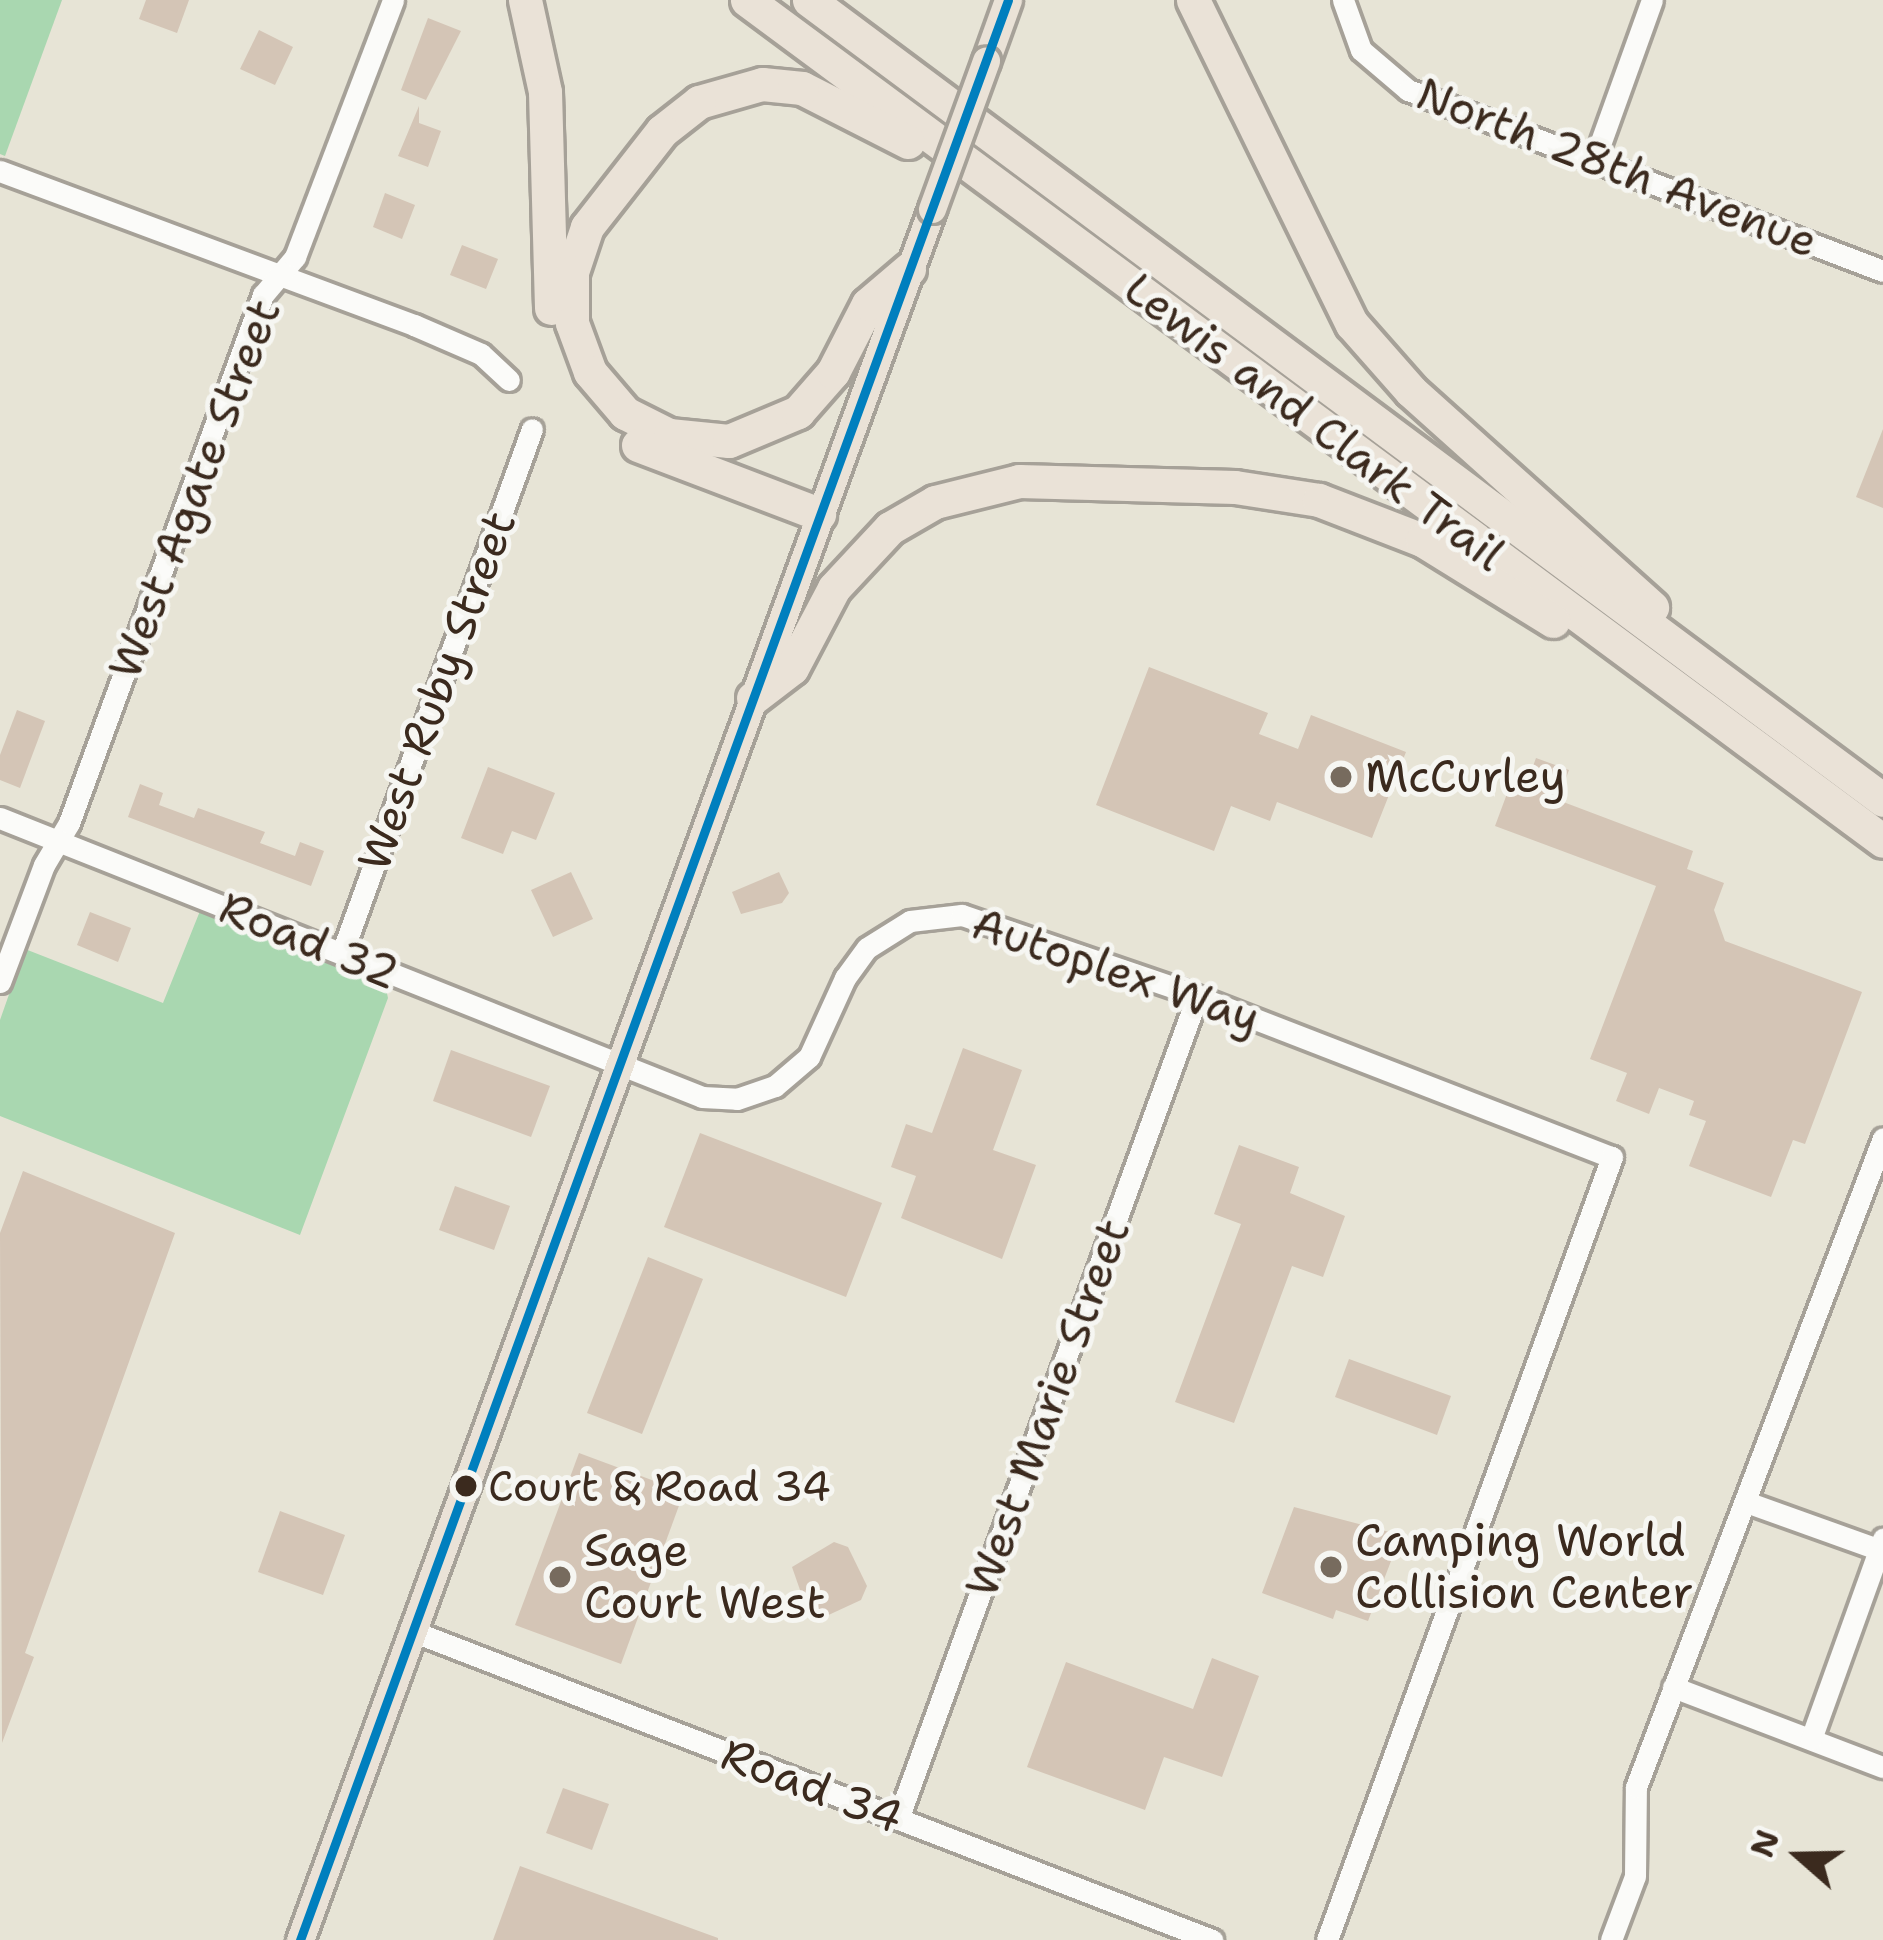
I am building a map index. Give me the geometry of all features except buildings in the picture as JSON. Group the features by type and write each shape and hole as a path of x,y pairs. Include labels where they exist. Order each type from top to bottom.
{"highway":[{"path":"525,0 545,92 553,335 569,380 598,417 636,444 819,514"},
{"name":"Lewis and Clark Trail","path":"747,0 1601,638 1883,841"},
{"name":"Lewis and Clark Trail","path":"809,0 1883,800"},
{"path":"1193,0 1352,324 1412,391 1654,609 1682,653"},
{"path":"909,269 868,304 833,372 798,412 729,441 669,435 626,413 590,372 572,323 572,272 598,209 662,131 718,92 762,84 802,88 898,140 939,146"},
{"path":"752,698 792,668 834,588 890,528 935,502 1018,481 1235,488 1319,500 1411,535 1531,613 1601,638"}],"main road":[{"path":"300,1940 1008,0"}],"street":[{"name":"West Agate Street","path":"0,982 58,841 262,295 296,257 393,0"},
{"name":"North 28th Avenue","path":"1343,0 1361,50 1408,90 1882,266"},
{"path":"1594,161 1652,0"},
{"path":"0,171 458,343 509,380"},
{"name":"West Ruby Street","path":"342,953 532,429"},
{"name":"Road 32","path":"0,818 342,953 617,1069"},
{"name":"Autoplex Way","path":"617,1069 722,1100 775,1086 809,1057 867,948 910,921 936,916 978,919 1198,997 1612,1156 1327,1940"},
{"name":"West Marie Street","path":"898,1819 1198,997"},
{"path":"1611,1940 1635,1876 1633,1796 1883,1138"},
{"path":"1746,1502 1882,1547 1811,1739"},
{"name":"Road 34","path":"412,1631 1211,1940"},
{"path":"1673,1687 1883,1767"}],"green space":[{"path":"0,0 62,0 5,156 0,154"},
{"path":"200,911 384,980 388,998 300,1235 0,1116 0,1020 25,949 163,1003"}],"transit line":[{"path":"300,1940 1008,0"}],"place":[{"name":"McCurley","path":"1341,777"},
{"name":"Court & Road 34","path":"466,1486"},
{"name":"Camping World Collision Center","path":"1331,1567"},
{"name":"Sage Court West","path":"560,1577"}]}
